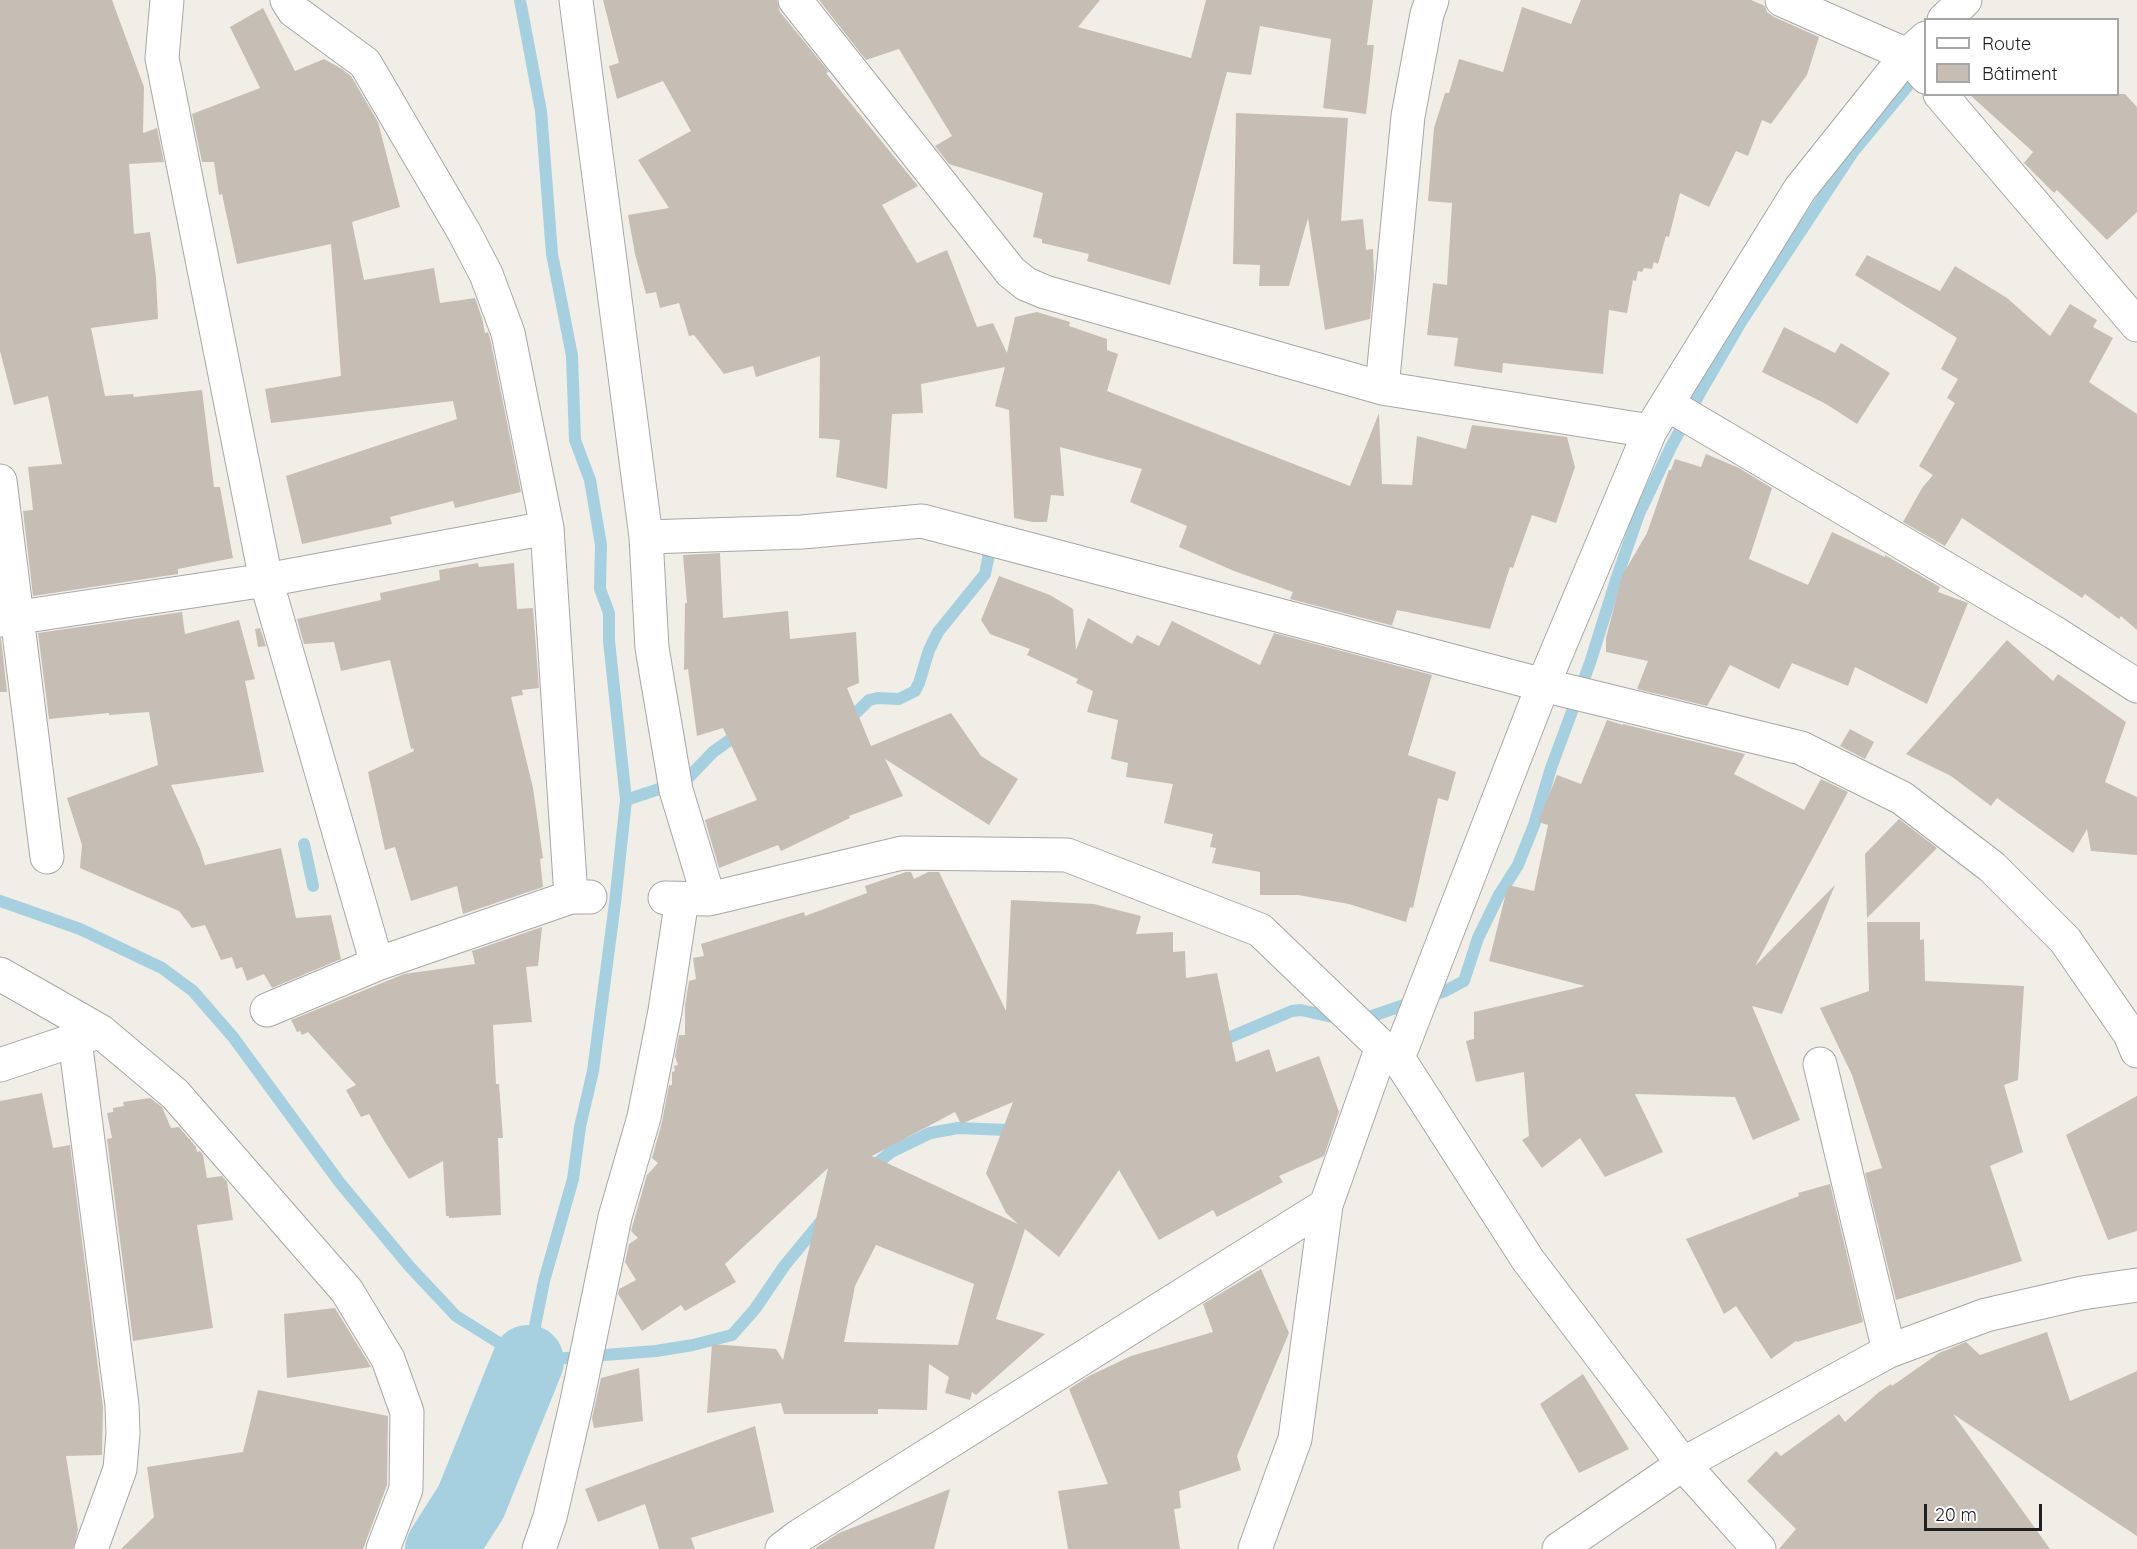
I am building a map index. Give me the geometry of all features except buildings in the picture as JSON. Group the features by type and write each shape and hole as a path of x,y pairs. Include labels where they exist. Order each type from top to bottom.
{"street":[{"path":"167,0 162,58 266,579 377,964"},
{"path":"267,1010 377,964 581,897 547,528 508,333 486,274 464,232 365,63 294,11 287,0"},
{"path":"539,1549 550,1517 577,1401 615,1217 644,1118 685,899 676,790 652,648 646,537 576,0"},
{"path":"795,0 1011,272 1026,284 1056,295 1382,388 1659,418 2055,633 2137,686"},
{"path":"1382,388 1408,116 1427,14 1432,0"},
{"path":"1256,1549 1295,1439 1326,1205 1543,685 1659,418 1800,189 1919,57 1782,0"},
{"path":"1946,18 1965,0"},
{"path":"1942,96 2137,325"},
{"path":"0,481 9,619 47,857"},
{"path":"646,537 802,532 922,521 1543,685 1801,748 1902,798 1992,867 2065,940 2130,1034 2137,1051"},
{"path":"9,619 266,579 547,528"},
{"path":"685,899 902,853 1067,855 1260,930 1390,1053 1528,1260 1683,1464 1759,1549"},
{"path":"0,974 175,1094 347,1291 388,1359 407,1412 406,1489 383,1549"},
{"path":"0,1065 87,1035"},
{"path":"87,1035 122,1414 120,1469 91,1549"},
{"path":"1820,1064 1889,1351"},
{"path":"795,1545 1326,1205"},
{"path":"1559,1549 1683,1464 1889,1351 1986,1315 2082,1293 2137,1285"}],"waterway":[{"path":"520,0 541,111 552,254 572,356 575,440 590,480 601,545 600,589 609,613 609,641 626,800 593,1071 580,1127 573,1179 544,1281 528,1361"},
{"path":"1358,1017 1372,1016 1445,991 1464,981 1478,938 1499,895 1518,865 1534,825 1551,768 1590,663 1639,514 1671,447 1741,322 1853,152 1907,87"},
{"path":"842,719 857,712 869,700 899,699 915,691 929,650 938,632 985,574 989,554"},
{"path":"626,800 686,780 713,752 741,732"},
{"path":"304,844 313,886"},
{"path":"0,901 80,929 162,968 193,991 233,1037 340,1183 410,1267 456,1316 528,1361 656,1351 732,1335 755,1309 785,1265 823,1219"},
{"path":"1216,1043 1292,1011 1301,1010 1341,1019"},
{"path":"870,1169 891,1152 930,1133 958,1128 1007,1130 1018,1127"},
{"path":"441,1549 471,1502 528,1361"}]}
